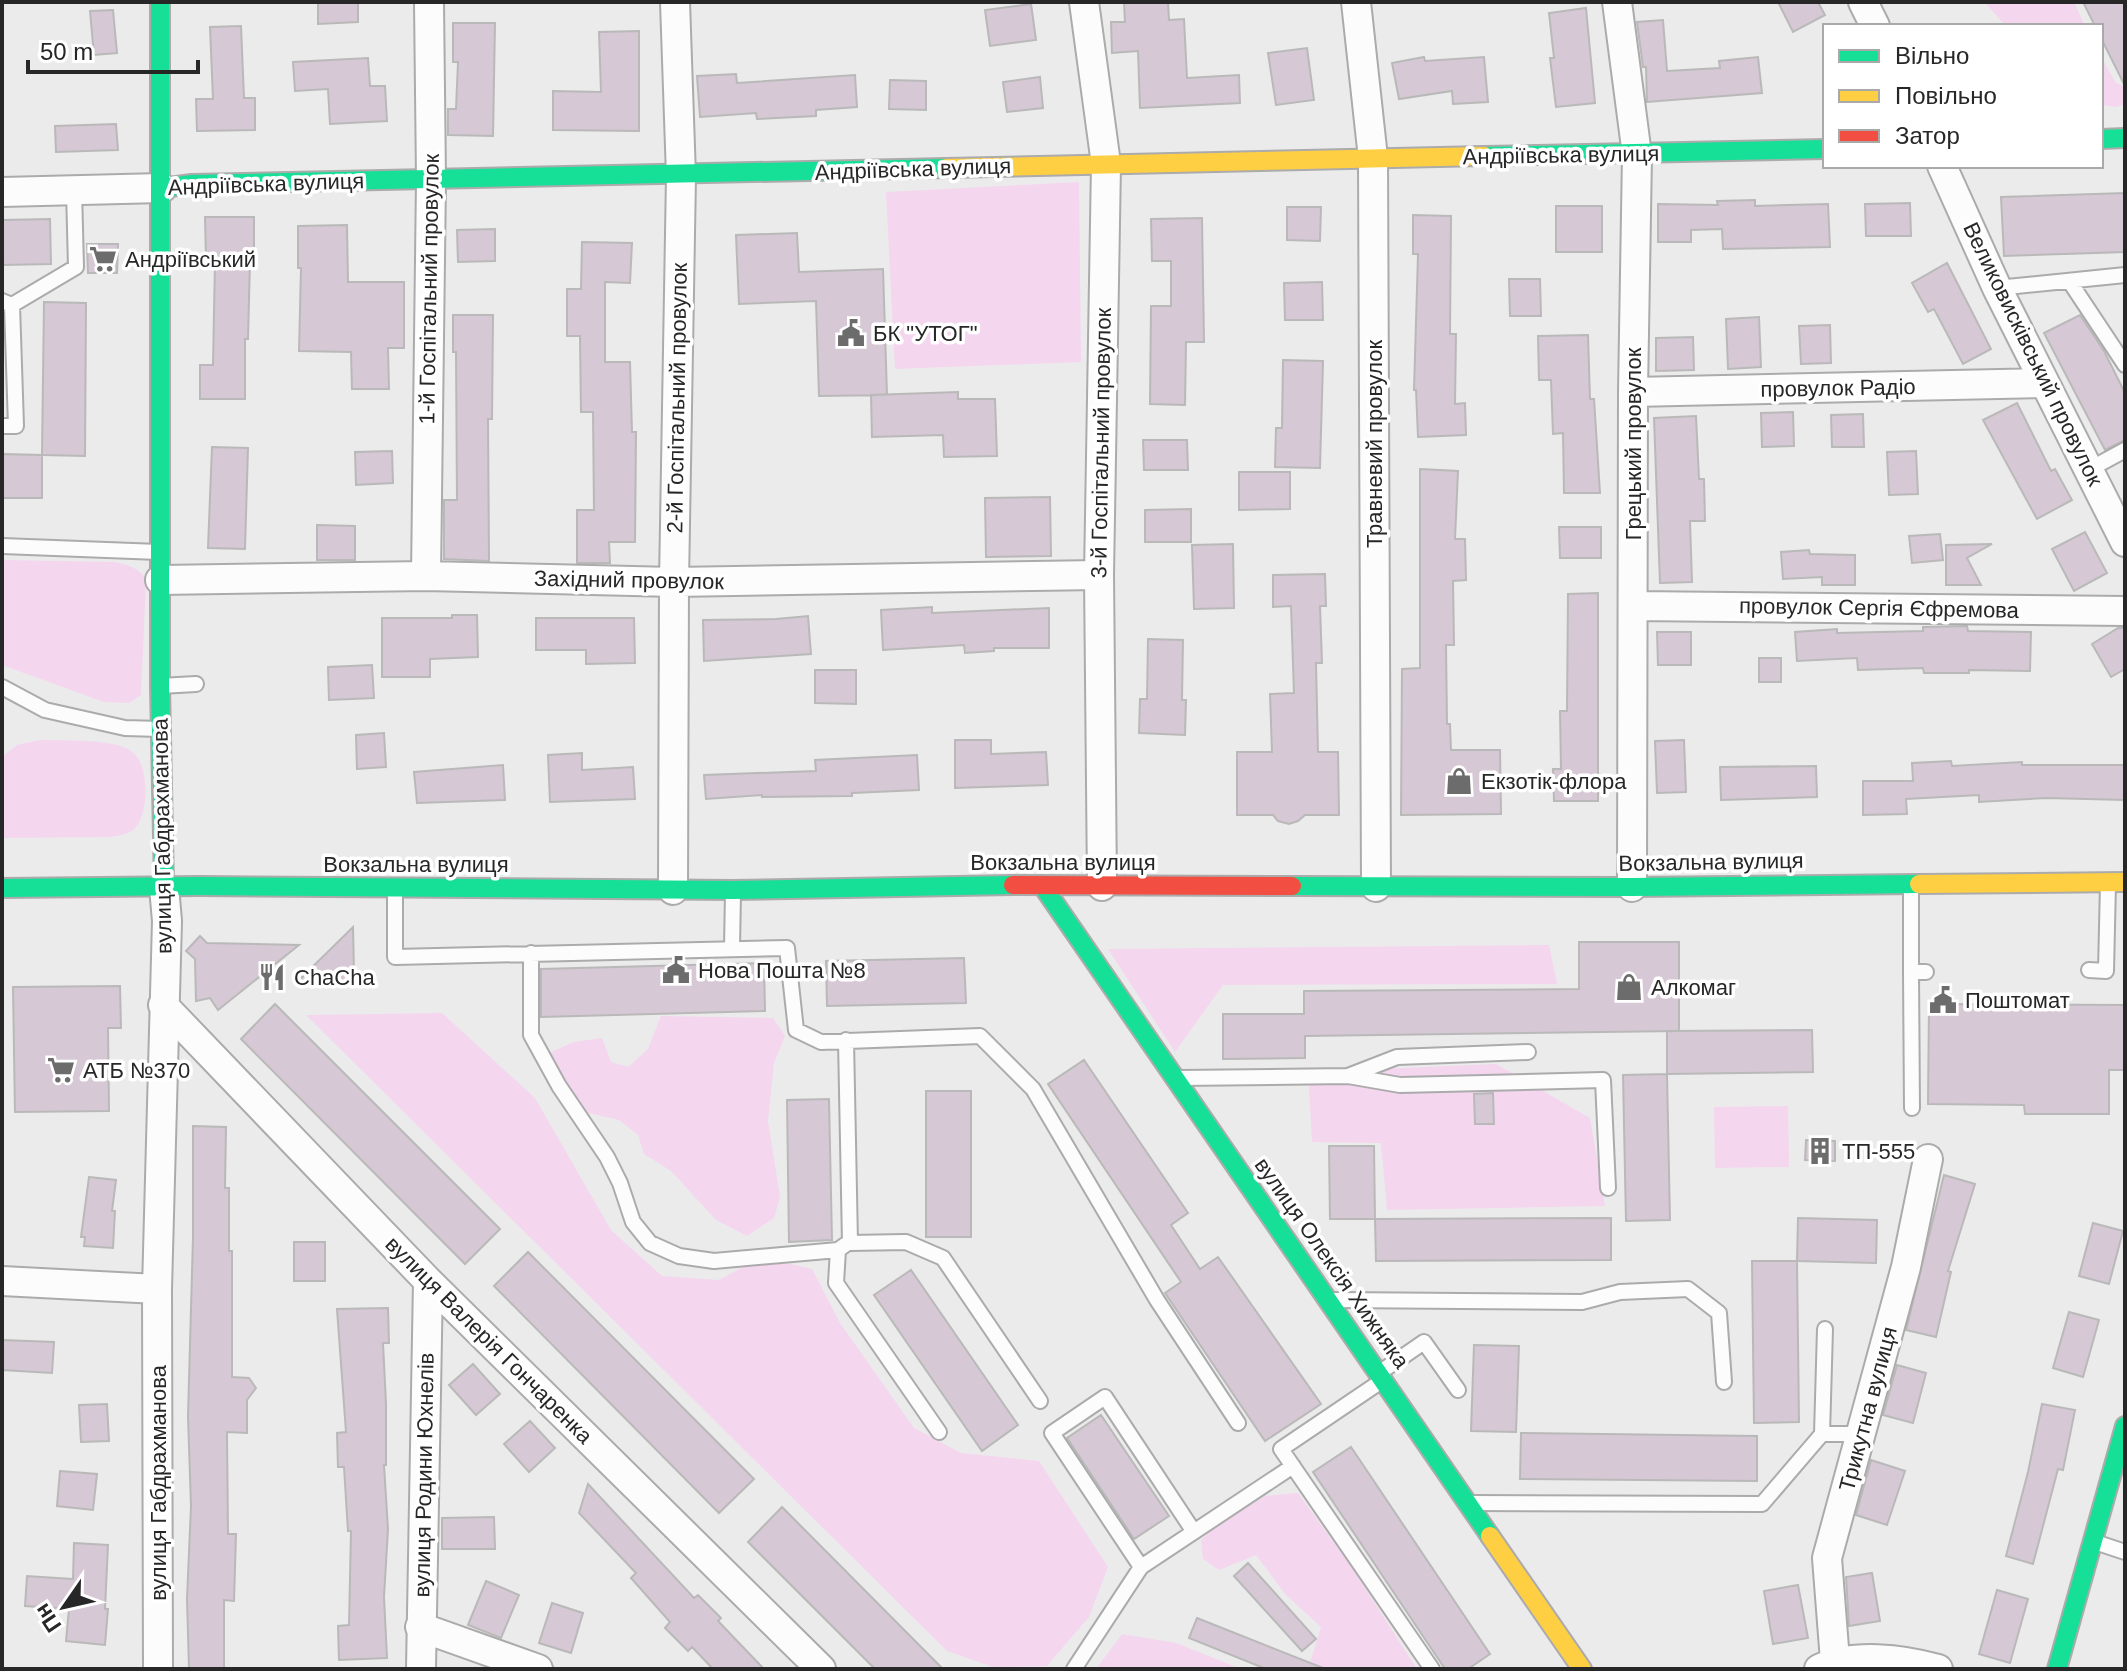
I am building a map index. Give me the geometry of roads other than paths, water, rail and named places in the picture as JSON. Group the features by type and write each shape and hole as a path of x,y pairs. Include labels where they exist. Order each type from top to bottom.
{"street":[{"name":"вулиця Габдрахманова","path":"158,1669 157,1289 167,921 160,729 160,2"},
{"name":"1-й Госпітальний провулок","path":"426,576 431,180 429,2"},
{"name":"2-й Госпітальний провулок","path":"673,890 674,582 681,176 675,2"},
{"name":"3-й Госпітальний провулок","path":"1084,2 1106,164 1099,575 1102,886"},
{"name":"Травневий провулок","path":"1356,2 1373,158 1376,887"},
{"name":"Грецький провулок","path":"1617,2 1637,155 1632,887"},
{"path":"1863,2 1874,24"},
{"path":"2103,139 2125,138"},
{"name":"Андріївська вулиця","path":"2,192 162,188 192,184 681,176 1823,149"},
{"name":"Великовисківський провулок","path":"1943,168 2043,383 2125,542"},
{"name":"провулок Радіо","path":"1633,392 2043,383"},
{"name":"Західний провулок","path":"160,580 426,576 674,582 1099,575"},
{"name":"провулок Сергія Єфремова","path":"1633,606 2125,611"},
{"name":"Вокзальна вулиця","path":"2,888 733,890 1042,885 1632,887 2116,882"},
{"name":"вулиця Олексія Хижняка","path":"1042,885 1582,1669"},
{"name":"вулиця Валерія Гончаренка","path":"163,1005 428,1281 821,1669"},
{"name":"Трикутна вулиця","path":"1826,1665 1827,1558 1906,1267 1928,1159"},
{"path":"2,1281 157,1289"},
{"name":"вулиця Родини Юхнелів","path":"421,1669 428,1281"},
{"path":"2057,1669 2125,1426"},
{"path":"420,1627 538,1669"},
{"path":"1826,1665 1906,1662 1938,1669"}],"lane":[{"path":"2,426 16,426 7,303 76,267 74,190"},
{"path":"1997,288 2125,275"},
{"path":"2070,282 2125,365"},
{"path":"2090,469 2125,450"},
{"path":"2,546 160,552"},
{"path":"160,686 196,684"},
{"path":"2,687 45,710 125,728 160,729"},
{"path":"2089,970 2106,971 2116,882"},
{"path":"1911,884 1919,972 1912,1108"},
{"path":"395,888 395,957 787,948 796,1030 821,1042 980,1036 1033,1089 1157,1300 1238,1423"},
{"path":"732,948 733,890"},
{"path":"531,953 531,1035 559,1086 607,1157 620,1183 633,1222 650,1243 679,1256 714,1261 906,1242 943,1258 1040,1401"},
{"path":"846,1040 844,1246 836,1283 939,1432"},
{"path":"1348,1076 1397,1057 1528,1052"},
{"path":"1175,1078 1348,1076 1400,1085 1603,1080 1608,1188"},
{"path":"1328,1300 1582,1302 1620,1292 1688,1289 1719,1313 1724,1382"},
{"path":"1467,1503 1762,1504 1822,1434 1825,1329"},
{"path":"1432,1669 1281,1449 1424,1342 1458,1390"},
{"path":"1141,1567 1052,1433 1105,1397 1194,1532"},
{"path":"1822,1434 1862,1434"},
{"path":"1074,1669 1141,1567 1293,1466"},
{"path":"2092,1542 2125,1552"}],"place":[{"name":"Андріївський","path":"103,259"},
{"name":"БК \"УТОГ\"","path":"851,333"},
{"name":"Екзотік-флора","path":"1459,781"},
{"name":"Нова Пошта №8","path":"676,970"},
{"name":"ChaCha","path":"272,977"},
{"name":"Алкомаг","path":"1629,987"},
{"name":"Поштомат","path":"1943,1000"},
{"name":"АТБ №370","path":"61,1070"},
{"name":"ТП-555","path":"1820,1151"}]}
